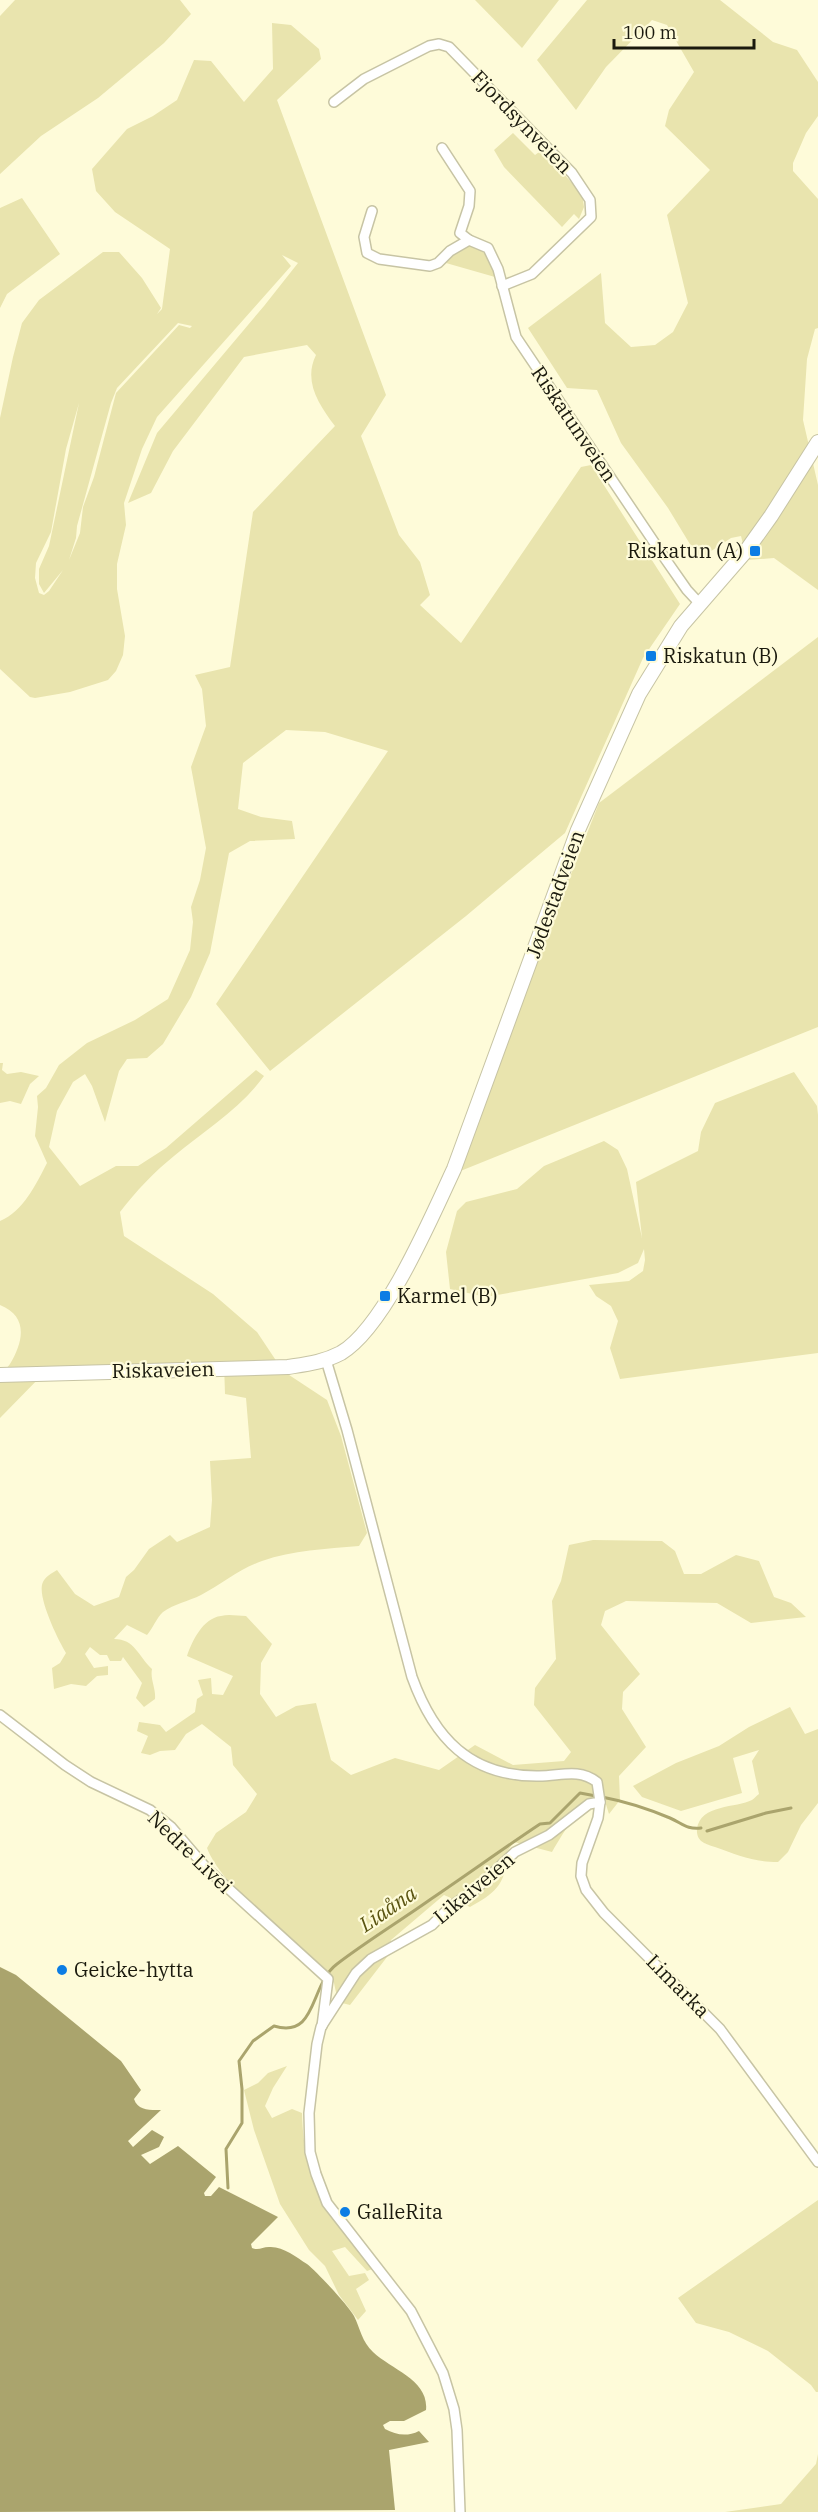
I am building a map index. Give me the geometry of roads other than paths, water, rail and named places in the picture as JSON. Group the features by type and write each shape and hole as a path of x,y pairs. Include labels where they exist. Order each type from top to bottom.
{"main road":[{"name":"Jødestadveien","path":"326,1360 349,1346 377,1314 436,1209 461,1153 560,878 603,770 635,702 672,638 765,525 818,442"},
{"name":"Riskaveien","path":"0,1375 275,1368 326,1360"}],"street":[{"name":"Fjordsynveien","path":"334,102 364,79 429,46 439,44 449,47 572,173 590,200 591,217 571,239 531,274 502,286"},
{"path":"372,212 364,237 367,253 379,259 430,266 438,263 450,251 469,240 460,233 469,206 470,191 442,148"},
{"name":"Riskatunveien","path":"469,240 488,248 498,269 516,337 534,366 666,560 700,604"},
{"path":"326,1360 347,1430 412,1677 428,1716 455,1750 471,1759 496,1770 521,1776 581,1774 597,1782 600,1802"},
{"name":"Nedre Livei","path":"0,1715 91,1782 150,1810 171,1827 207,1869 328,1979 321,2027"},
{"name":"Likaiveien","path":"460,2512 456,2420 443,2373 411,2312 327,2203 310,2152 309,2114 317,2044 321,2027 356,1973 371,1959 432,1925 451,1906 474,1891 515,1852 549,1835 589,1804 600,1802"},
{"name":"Limarka","path":"600,1802 598,1818 582,1863 581,1876 586,1890 604,1913 720,2029 818,2162"}],"waterway":[{"name":"Liaåna","path":"228,2188 226,2149 242,2123 239,2061 253,2041 274,2026 288,2028 298,2025 306,2018 328,1973 348,1956 540,1824 550,1823 580,1793 596,1796"},
{"name":"Liaåna","path":"602,1797 646,1809 688,1827 701,1828"},
{"name":"Liaåna","path":"707,1831 791,1808"}],"place":[{"name":"Riskatun (A)","path":"755,551"},
{"name":"Riskatun (B)","path":"651,656"},
{"name":"Karmel (B)","path":"385,1296"},
{"name":"Geicke-hytta","path":"62,1970"},
{"name":"GalleRita","path":"345,2212"}]}
